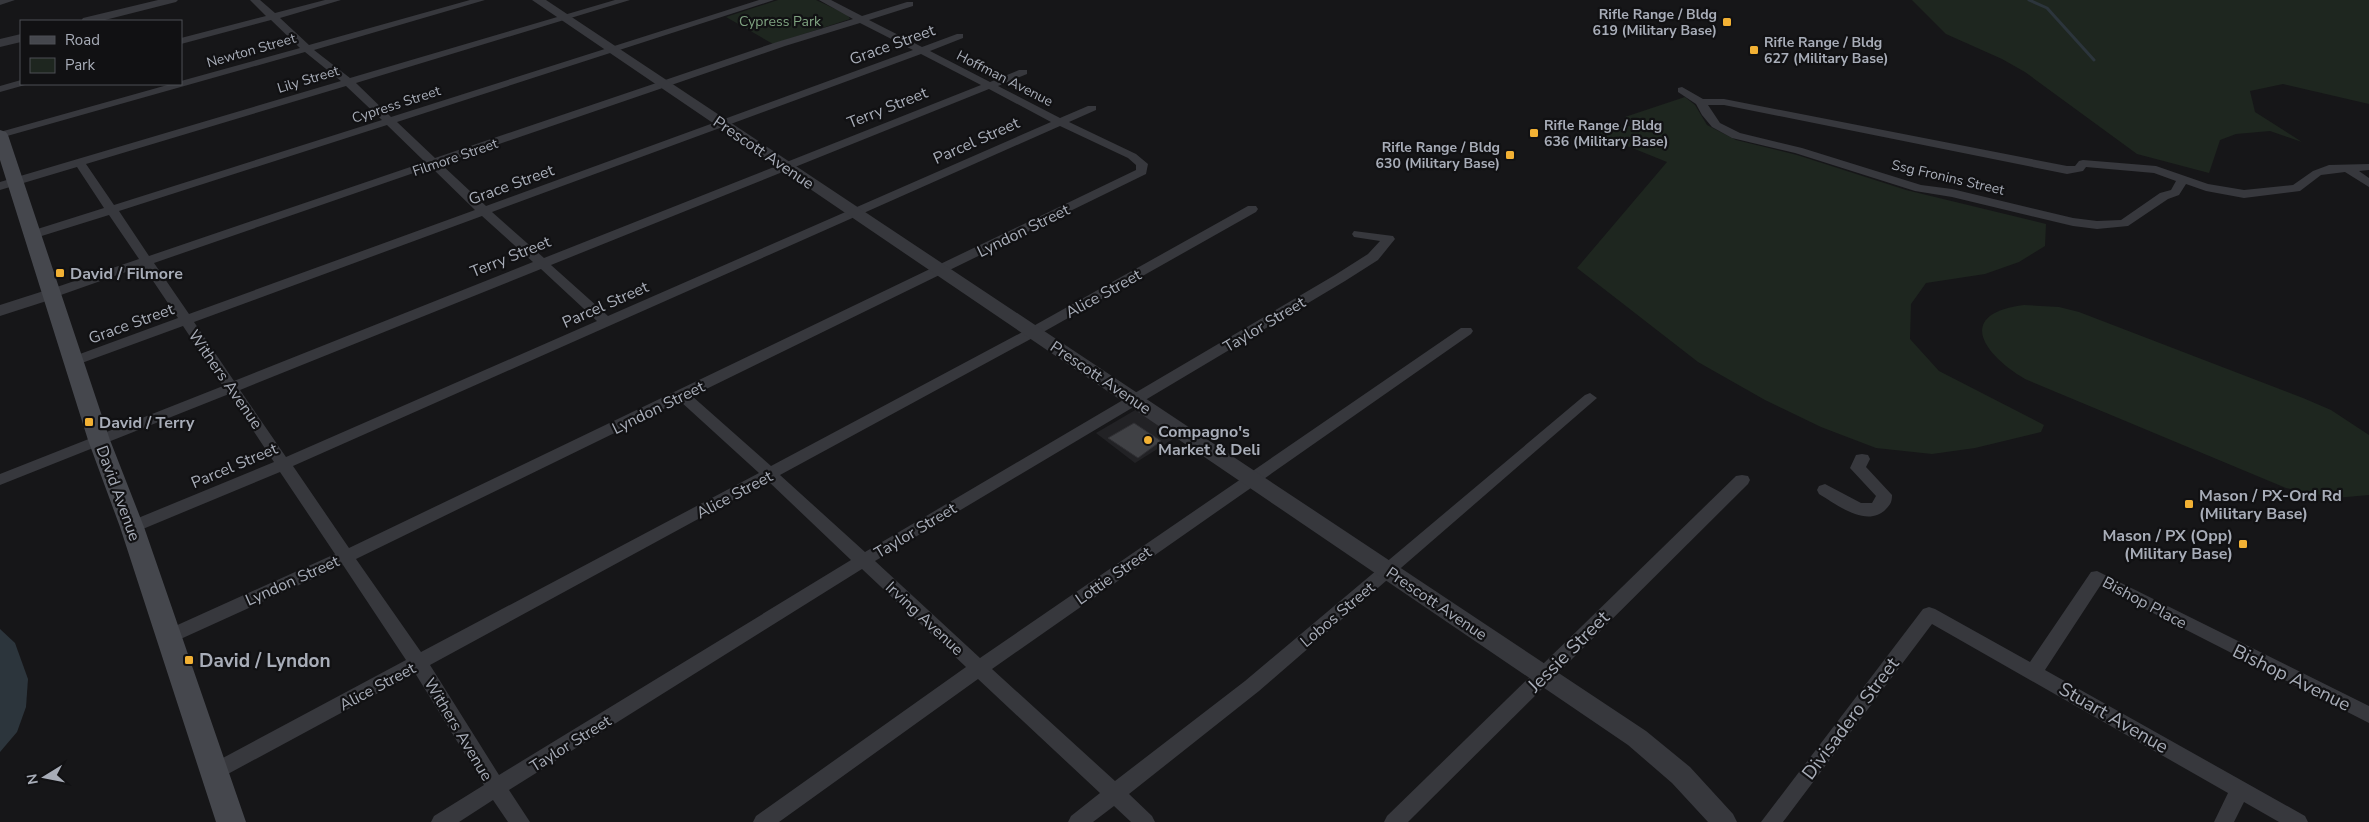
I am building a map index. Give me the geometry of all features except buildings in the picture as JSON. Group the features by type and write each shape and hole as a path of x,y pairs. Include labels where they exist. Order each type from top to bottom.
{"main road":[{"name":"David Avenue","path":"0,135 8,183 32,235 53,293 99,440 132,528 213,774 231,822"}],"street":[{"path":"0,2 10,0"},
{"path":"91,20 172,0"},
{"path":"255,0 307,49 348,82 436,163 484,211 607,322"},
{"path":"182,41 336,0"},
{"name":"Newton Street","path":"182,84 480,0"},
{"name":"Prescott Avenue","path":"538,0 666,84 855,214 1544,675 1661,756 1724,822"},
{"name":"Lily Street","path":"8,183 624,0"},
{"name":"Cypress Street","path":"32,235 769,0"},
{"name":"Hoffman Avenue","path":"824,0 1060,122 1132,156 1144,168"},
{"name":"Filmore Street","path":"0,312 861,18 910,4"},
{"name":"Grace Street","path":"74,362 960,36"},
{"path":"0,43 20,38"},
{"name":"Terry Street","path":"6,477 1023,72"},
{"path":"0,89 20,83"},
{"name":"Newton Street","path":"0,135 178,85"},
{"name":"Ssg Fronins Street","path":"1682,90 1701,102 1712,122 1736,136 1798,150 1919,188 1952,193 2084,224 2107,226 2130,221 2164,196 2175,192 2183,179"},
{"path":"1701,102 1724,102 2067,170 2079,169 2083,163 2156,170 2233,193 2263,193 2296,188 2322,171 2369,167"},
{"name":"Parcel Street","path":"132,528 284,464 1092,108"},
{"name":"Withers Avenue","path":"80,163 284,464 344,557 419,664 495,789 520,822"},
{"name":"Lyndon Street","path":"168,637 344,557 682,395 1137,175 1144,168"},
{"path":"2347,168 2369,183"},
{"name":"Alice Street","path":"213,774 771,475 1033,332 1252,209"},
{"name":"Taylor Street","path":"441,822 864,560 1340,278 1373,257 1389,239 1358,234"},
{"name":"Lottie Street","path":"763,822 979,668 1466,331"},
{"name":"Irving Avenue","path":"682,395 864,560 1145,822"},
{"name":"Lobos Street","path":"1078,822 1252,686 1590,398"},
{"path":"1825,490 1851,507 1873,510 1881,506 1884,501 1884,495 1858,468 1862,459"},
{"name":"Jessie Street","path":"1394,822 1742,480"},
{"name":"Bishop Place","path":"2034,671 2097,577 2214,638"},
{"name":"Stuart Avenue","path":"1929,614 2034,671 2298,822"},
{"name":"Divisadero Street","path":"1771,822 1929,614"},
{"name":"Bishop Avenue","path":"2214,638 2369,715"},
{"path":"2224,822 2240,790"}],"shaded area":[{"path":"1137,409 1178,436 1135,463 1096,433"},
{"path":"0,629 15,643 28,679 26,707 17,732 0,752"}],"green space":[{"name":"Cypress Park","path":"778,0 816,0 848,15 850,19 773,44 726,17"},
{"path":"1912,0 2369,0 2369,104 2283,84 2250,91 2255,112 2302,142 2270,131 2236,134 2220,140 2209,173 2137,154 2025,72 2002,59 1946,34"},
{"path":"1685,97 1695,105 1707,125 1736,140 1797,155 1906,190 2046,224 2045,246 2019,262 1985,274 1926,283 1911,304 1910,339 1939,371 2044,425 2041,432 1975,448 1932,454 1876,448 1821,427 1765,400 1698,362 1577,268 1667,162 1600,135 1602,128 1632,126 1625,117"},
{"path":"2024,305 2059,307 2079,312 2331,410 2369,435 2369,495 2335,498 2286,488 2025,379 1998,359 1988,347 1983,336 1983,326 1989,317 2002,310"}],"waterway":[{"path":"2029,0 2047,8 2094,60"}],"place":[{"name":"Rifle Range / Bldg 619 (Military Base)","path":"1727,22"},
{"name":"Rifle Range / Bldg 627 (Military Base)","path":"1754,50"},
{"name":"Rifle Range / Bldg 636 (Military Base)","path":"1534,133"},
{"name":"Rifle Range / Bldg 630 (Military Base)","path":"1510,155"},
{"name":"David / Filmore","path":"60,273"},
{"name":"David / Terry","path":"89,422"},
{"name":"Compagno's Market & Deli","path":"1148,440"},
{"name":"Mason / PX-Ord Rd (Military Base)","path":"2189,504"},
{"name":"Mason / PX (Opp) (Military Base)","path":"2243,544"},
{"name":"David / Lyndon","path":"189,660"}]}
